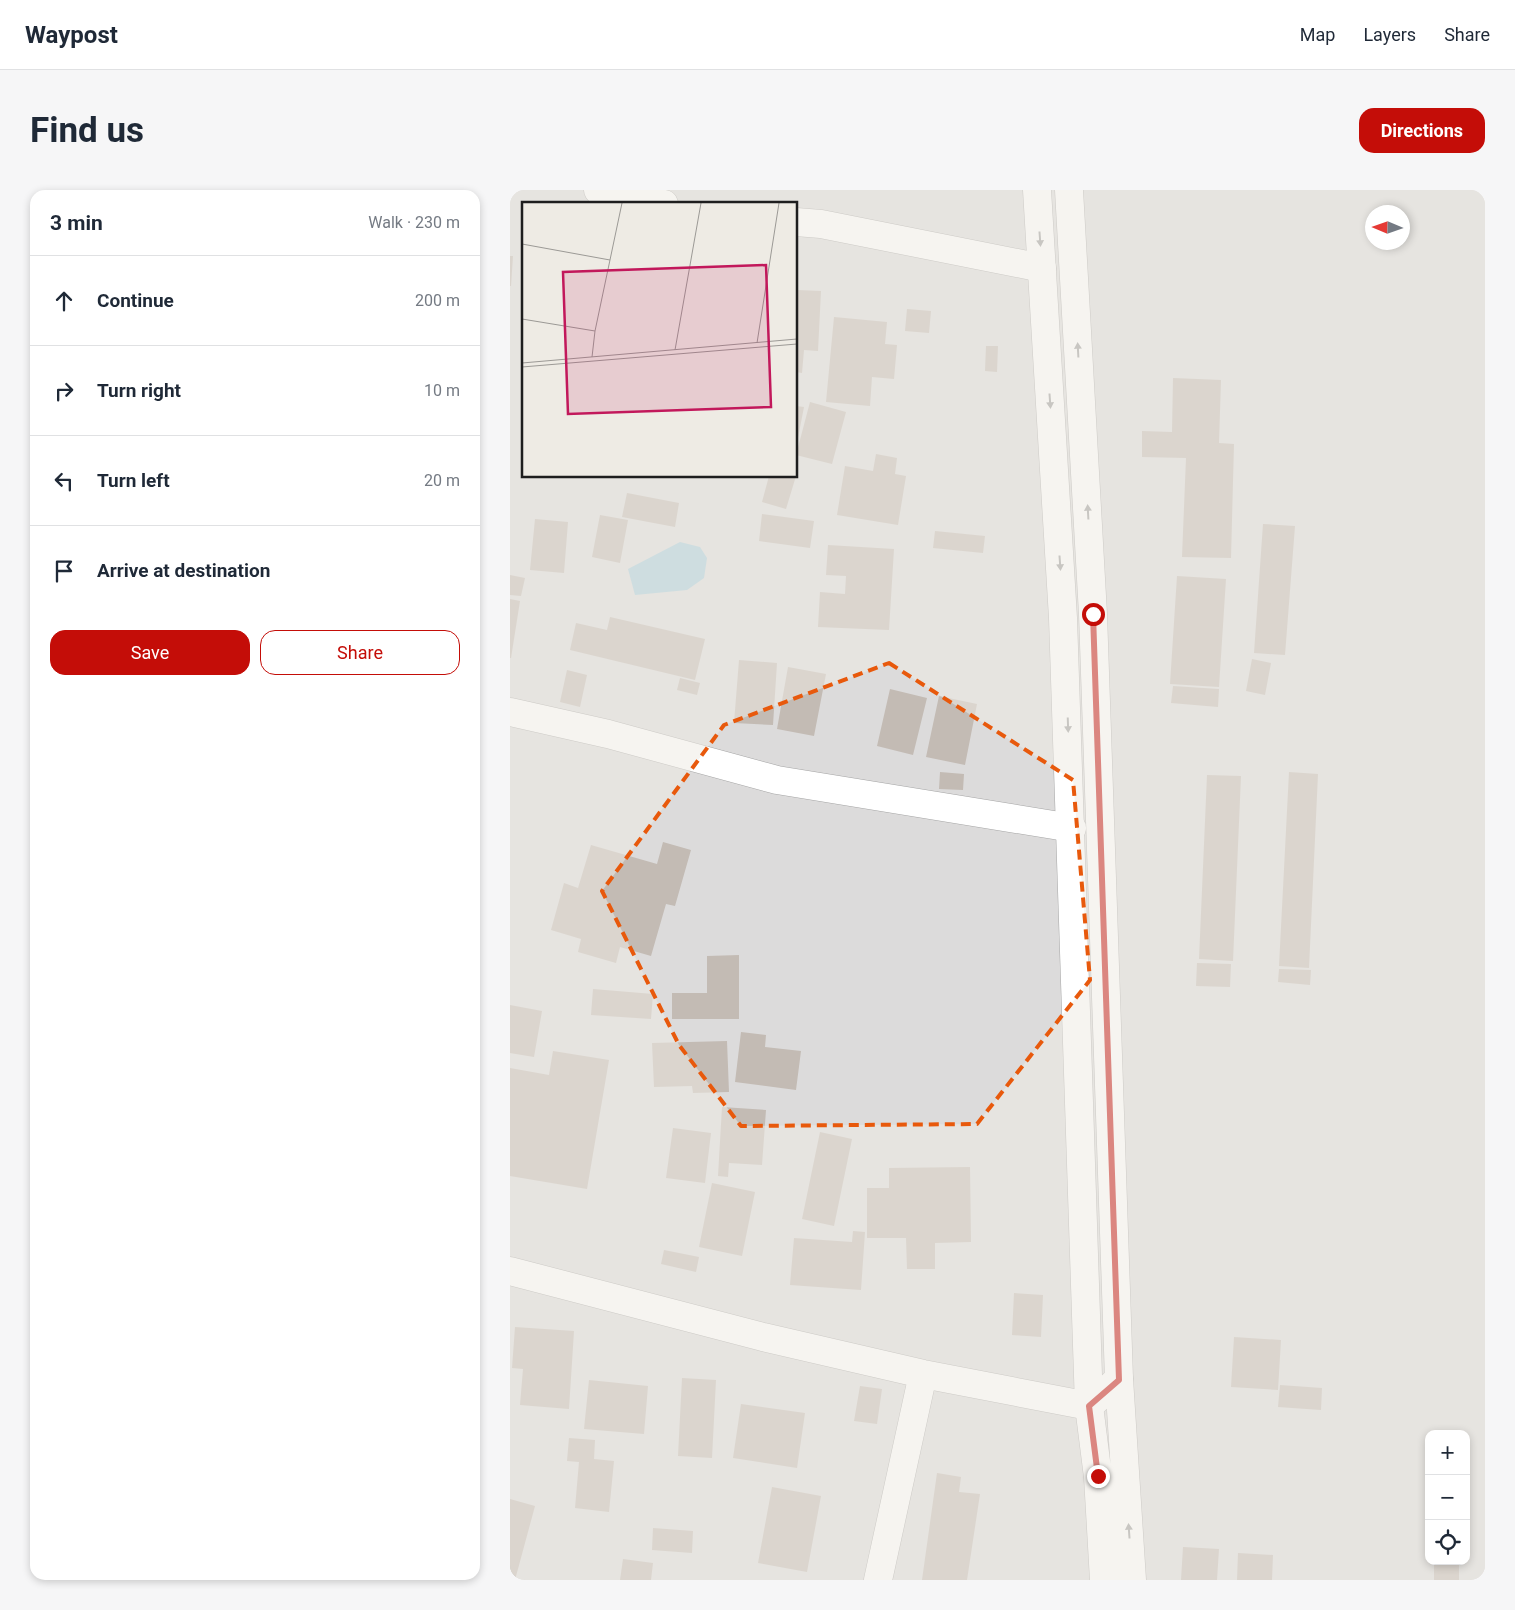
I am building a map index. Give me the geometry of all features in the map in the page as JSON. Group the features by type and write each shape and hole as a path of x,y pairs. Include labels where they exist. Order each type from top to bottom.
{"street":[{"path":"598,190 655,202"},
{"path":"1037,190 1064,618 1089,1406 1098,1476 1104,1580"},
{"path":"1070,190 1093,614 1119,1380 1132,1580"},
{"path":"798,222 821,224 1042,268"},
{"path":"510,712 608,734 777,780 1072,828"},
{"path":"510,1271 763,1337 923,1374 1089,1406"},
{"path":"878,1580 923,1374"},
{"path":"1089,1406 1119,1380"}],"highlighted area":[{"path":"889,663 1073,780 1090,980 977,1124 741,1126 679,1045 602,891 724,725"}],"shaded area":[{"path":"510,190 1485,190 1485,1580 510,1580"}],"water":[{"path":"680,542 700,547 707,558 704,578 687,590 635,595 628,569"}],"building":[{"path":"510,256 513,256 511,286 510,286"},
{"path":"798,290 821,291 818,351 804,350 802,373 798,372"},
{"path":"907,309 931,311 929,333 905,331"},
{"path":"834,317 887,322 885,344 897,345 894,379 872,377 870,406 826,402"},
{"path":"986,346 998,346 997,372 985,371"},
{"path":"1173,378 1221,380 1219,443 1234,444 1231,558 1182,557 1186,458 1142,457 1142,431 1172,432"},
{"path":"810,402 846,412 832,464 798,456 798,447"},
{"path":"798,406 804,407 798,438"},
{"path":"876,454 897,458 895,474 906,476 898,525 837,515 845,466 873,471"},
{"path":"768,478 795,478 786,509 762,502"},
{"path":"627,493 679,503 675,527 622,517"},
{"path":"762,514 814,521 810,548 759,541"},
{"path":"600,515 628,520 620,563 592,557"},
{"path":"535,519 568,522 564,573 530,570"},
{"path":"1263,524 1295,526 1285,655 1254,653"},
{"path":"935,531 985,536 983,553 933,548"},
{"path":"828,545 894,549 889,630 818,627 820,592 845,594 846,576 826,575"},
{"path":"510,575 525,578 521,596 510,595"},
{"path":"1177,576 1226,579 1219,687 1170,684"},
{"path":"510,599 520,601 511,658 510,658"},
{"path":"610,617 705,639 695,680 570,650 576,623 607,630"},
{"path":"1252,659 1271,663 1265,695 1246,691"},
{"path":"739,660 777,663 773,725 734,723"},
{"path":"788,667 826,674 814,736 777,729"},
{"path":"567,670 587,675 580,707 560,702"},
{"path":"680,678 700,683 697,695 677,690"},
{"path":"1173,686 1219,689 1218,707 1171,703"},
{"path":"890,689 927,698 913,755 877,746"},
{"path":"939,696 977,704 965,765 926,757"},
{"path":"940,772 964,774 963,790 939,789"},
{"path":"1289,772 1318,774 1309,968 1279,966"},
{"path":"1207,775 1241,776 1233,961 1199,959"},
{"path":"663,842 691,850 675,906 666,904 651,956 620,947 616,963 578,952 581,939 551,930 564,883 578,888 591,845 657,864"},
{"path":"739,955 739,1019 672,1019 672,993 707,993 707,956"},
{"path":"1197,963 1231,964 1230,987 1196,986"},
{"path":"1279,969 1311,970 1310,985 1278,982"},
{"path":"593,989 653,994 651,1019 591,1015"},
{"path":"510,1005 542,1011 534,1057 510,1053"},
{"path":"741,1032 766,1035 765,1047 801,1051 796,1090 735,1082"},
{"path":"727,1041 729,1092 693,1093 692,1086 654,1087 652,1043"},
{"path":"553,1051 609,1060 587,1189 510,1176 510,1068 549,1075"},
{"path":"722,1107 766,1110 762,1165 729,1163 728,1177 718,1176"},
{"path":"673,1128 711,1133 705,1183 666,1178"},
{"path":"820,1132 852,1139 834,1226 802,1219"},
{"path":"970,1167 971,1242 935,1243 935,1269 907,1269 906,1238 867,1238 867,1188 889,1188 889,1168"},
{"path":"712,1183 755,1192 742,1256 699,1247"},
{"path":"853,1231 865,1232 861,1290 790,1285 794,1238 852,1242"},
{"path":"664,1250 699,1257 696,1272 661,1264"},
{"path":"1014,1293 1043,1295 1041,1337 1012,1335"},
{"path":"515,1327 574,1331 569,1409 520,1405 523,1369 512,1368"},
{"path":"1234,1337 1281,1340 1278,1390 1231,1387"},
{"path":"682,1378 716,1380 712,1458 678,1456"},
{"path":"589,1380 648,1386 644,1434 584,1429"},
{"path":"1280,1385 1322,1388 1321,1410 1278,1407"},
{"path":"860,1386 882,1389 877,1424 854,1421"},
{"path":"741,1404 805,1413 797,1468 733,1458"},
{"path":"569,1438 595,1440 594,1459 614,1461 609,1512 575,1508 579,1462 567,1461"},
{"path":"937,1473 961,1477 959,1492 980,1494 967,1580 922,1580"},
{"path":"772,1487 821,1496 807,1572 758,1563"},
{"path":"510,1499 535,1506 515,1580 510,1580"},
{"path":"653,1528 693,1531 692,1553 652,1550"},
{"path":"1183,1547 1219,1549 1217,1580 1181,1580"},
{"path":"1238,1553 1273,1555 1272,1580 1237,1580"},
{"path":"623,1559 653,1563 651,1580 620,1580"},
{"path":"1434,1565 1459,1565 1459,1580 1434,1580"}],"route":[{"path":"1093,614 1102,827 1119,1380 1089,1406 1098,1476"}]}
